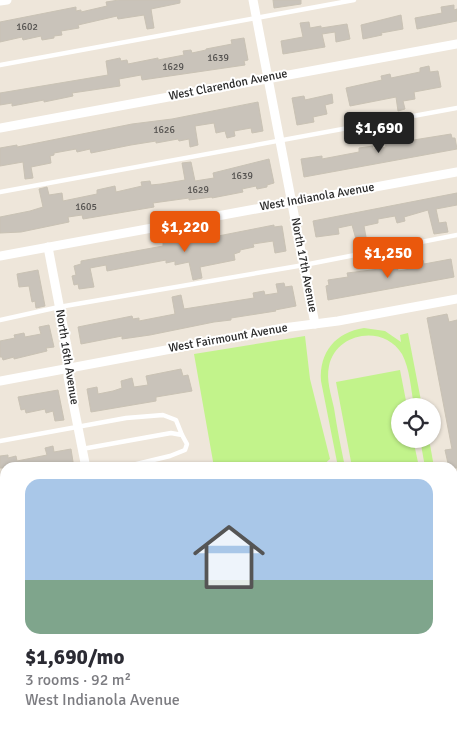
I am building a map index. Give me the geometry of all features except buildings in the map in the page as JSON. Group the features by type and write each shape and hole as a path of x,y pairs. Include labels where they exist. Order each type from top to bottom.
{"street":[{"path":"0,1 7,0"},
{"name":"North 17th Avenue","path":"253,0 315,324"},
{"name":"West Clarendon Avenue","path":"0,128 268,77 457,44"},
{"name":"West Indianola Avenue","path":"0,256 457,172"},
{"name":"North 16th Avenue","path":"48,247 85,462"},
{"name":"West Fairmount Avenue","path":"0,381 283,328 457,299"}],"lane":[{"path":"0,66 354,0"},
{"path":"0,192 457,108"},
{"path":"0,320 59,307 304,265 457,235"},
{"path":"0,441 78,426 163,415 176,420 187,444 184,450 170,456 145,462"},
{"path":"82,449 171,433 182,435"}],"green space":[{"path":"364,328 385,331 401,342 400,335 408,333 420,398 413,398 407,366 402,354 394,345 384,338 373,336 361,336 350,339 333,354 329,366 329,387 344,462 337,462 321,381 321,371 326,353 331,345 345,334"},
{"path":"305,336 310,379 330,459 327,462 213,462 194,354"},
{"path":"400,370 405,398 391,398 391,448 415,448 418,462 351,462 336,382"},
{"path":"422,448 431,448 433,462 424,462"}]}
